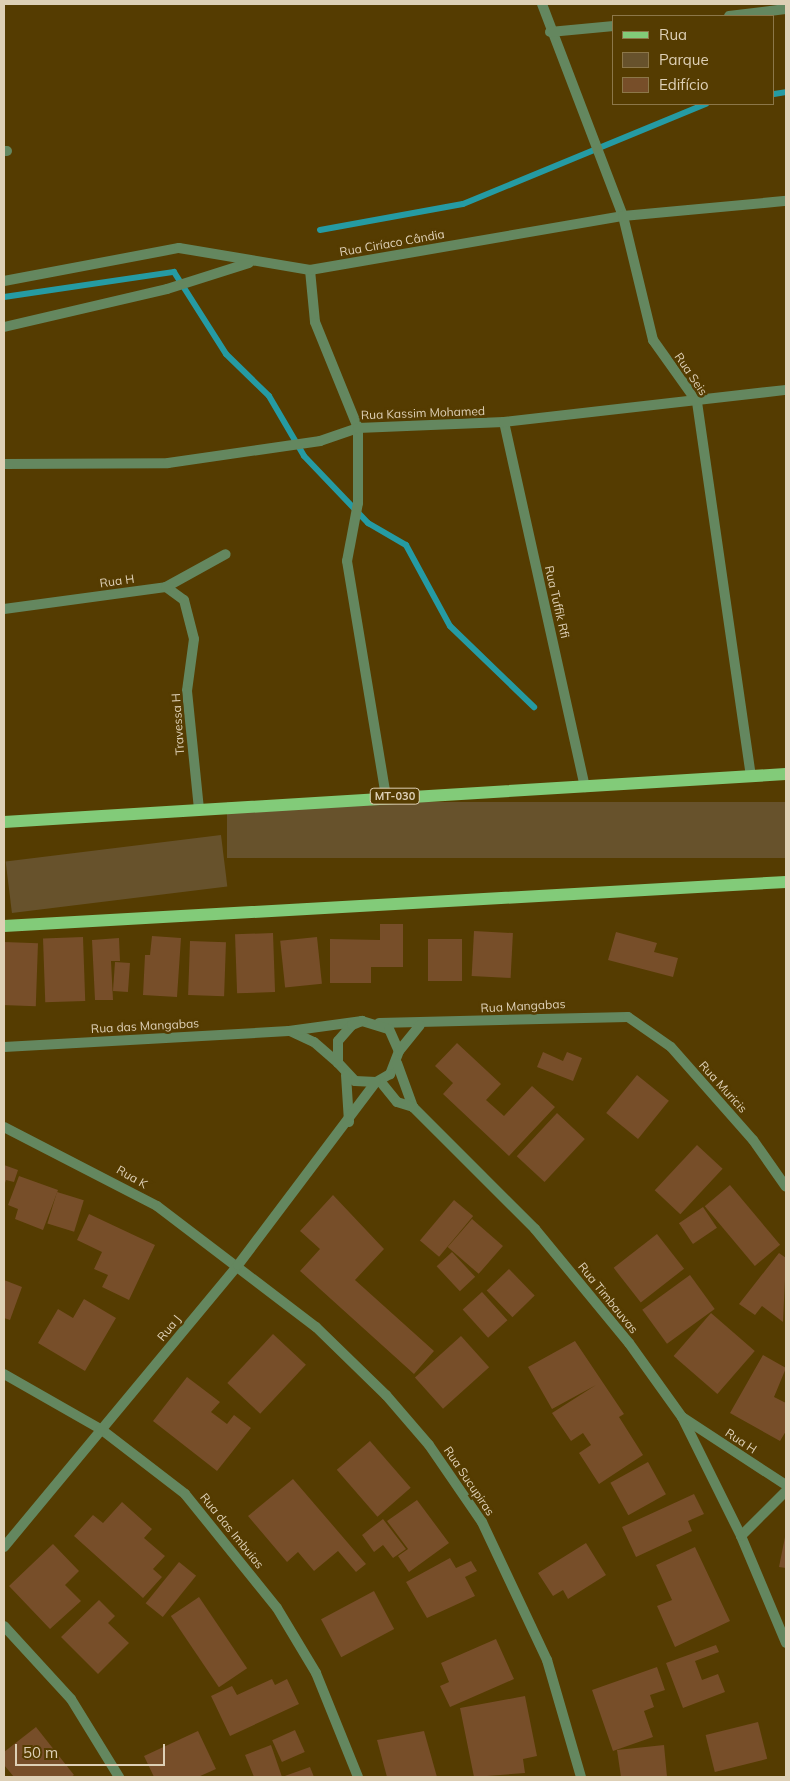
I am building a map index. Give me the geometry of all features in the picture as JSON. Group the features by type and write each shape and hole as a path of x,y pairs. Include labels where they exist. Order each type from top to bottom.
{"main road":[{"name":"MT-030","path":"4,822 386,796 585,787 786,774"},
{"path":"4,926 786,882"}],"street":[{"name":"Rua Seis","path":"542,4 550,32 623,216 653,340 697,402 751,776"},
{"path":"737,15 786,9"},
{"path":"550,32 612,26"},
{"name":"Rua Ciríaco Cândia","path":"4,281 179,248 252,262 310,270 623,216 786,201"},
{"path":"4,327 167,289 252,262"},
{"path":"310,270 315,322 358,428 358,503 346,562 353,619 386,796"},
{"name":"Rua Kassim Mohamed","path":"4,464 168,463 311,442 358,428 504,422 697,402 786,390"},
{"name":"Rua Tuffik Rfi","path":"504,422 585,787"},
{"name":"Rua H","path":"4,610 166,587 226,554"},
{"name":"Travessa H","path":"166,587 184,600 194,639 187,691 199,810"},
{"name":"Rua Mangabas","path":"378,1023 420,1025 628,1017"},
{"name":"Rua Muricis","path":"628,1017 671,1047 753,1140 786,1187"},
{"path":"338,1063 341,1037 362,1021 378,1023 389,1029 399,1051"},
{"name":"Rua das Mangabas","path":"4,1046 289,1031 362,1021"},
{"path":"413,1108 397,1063 399,1051 420,1025"},
{"path":"289,1031 314,1042 338,1063 346,1074 365,1083 378,1082 397,1063"},
{"path":"346,1074 349,1122"},
{"path":"378,1082 397,1102 413,1108"},
{"name":"Rua J","path":"4,1547 238,1265 378,1082"},
{"name":"Rua Timbauvas","path":"413,1108 535,1230 629,1343 682,1417 741,1536 786,1643"},
{"name":"Rua K","path":"4,1126 157,1206 238,1265"},
{"name":"Rua Sucupiras","path":"238,1265 316,1327 386,1395 429,1445 482,1522 547,1660 581,1777"},
{"name":"Rua das Imbuias","path":"4,1374 102,1430 185,1494 278,1608 316,1673 358,1777"},
{"name":"Rua H","path":"682,1417 786,1485"},
{"path":"741,1536 786,1491"},
{"path":"4,1626 71,1699 118,1777"}],"green space":[{"path":"227,802 786,802 786,858 227,858"},
{"path":"221,835 227,887 12,913 6,861"}],"building":[{"path":"380,924 403,924 403,967 371,967 371,983 330,983 330,939 380,940"},
{"path":"474,931 513,933 511,978 472,976"},
{"path":"616,932 657,943 654,952 678,958 673,977 608,960"},
{"path":"273,933 275,992 237,993 235,934"},
{"path":"152,936 181,938 177,997 143,995 145,955 150,955"},
{"path":"83,937 85,1001 45,1002 43,938"},
{"path":"317,937 322,984 285,988 280,941"},
{"path":"119,938 120,961 111,961 113,1000 95,1000 92,940"},
{"path":"428,939 462,939 462,981 428,981"},
{"path":"190,941 226,942 224,996 188,995"},
{"path":"4,942 38,943 36,1006 4,1005"},
{"path":"115,962 130,963 128,992 113,991"},
{"path":"457,1043 501,1084 486,1100 504,1116 532,1086 555,1107 509,1156 443,1094 453,1083 435,1066"},
{"path":"543,1052 563,1061 567,1052 582,1058 573,1081 537,1067"},
{"path":"637,1075 669,1101 638,1139 606,1113"},
{"path":"557,1113 585,1139 545,1182 517,1156"},
{"path":"697,1145 723,1169 680,1214 655,1190"},
{"path":"4,1165 18,1170 14,1182 6,1180 4,1186"},
{"path":"19,1176 58,1190 43,1230 15,1219 18,1209 8,1205"},
{"path":"730,1185 780,1245 755,1266 705,1206"},
{"path":"57,1192 84,1200 74,1232 47,1224"},
{"path":"333,1195 384,1249 355,1280 434,1351 414,1374 300,1271 320,1249 300,1231"},
{"path":"454,1200 473,1216 439,1257 420,1241"},
{"path":"703,1207 717,1228 693,1244 679,1223"},
{"path":"89,1214 155,1245 129,1300 102,1287 108,1275 94,1269 102,1252 77,1240"},
{"path":"472,1219 503,1246 479,1274 448,1247"},
{"path":"657,1234 684,1269 641,1303 614,1268"},
{"path":"452,1252 475,1277 460,1291 437,1266"},
{"path":"779,1253 786,1258 783,1322 762,1306 755,1315 739,1304"},
{"path":"509,1269 535,1296 512,1317 487,1291"},
{"path":"690,1275 715,1309 667,1344 642,1310"},
{"path":"4,1280 22,1287 10,1320 4,1318"},
{"path":"482,1292 507,1320 488,1338 463,1309"},
{"path":"84,1299 116,1318 85,1371 38,1343 58,1309 73,1318"},
{"path":"711,1313 755,1351 717,1394 674,1356"},
{"path":"273,1334 306,1365 260,1414 227,1383"},
{"path":"461,1336 489,1367 443,1409 415,1377"},
{"path":"575,1341 624,1414 619,1417 643,1455 599,1484 579,1453 591,1445 583,1433 571,1441 552,1413 596,1385 552,1409 528,1367"},
{"path":"763,1355 786,1368 774,1397 786,1403 786,1431 780,1441 730,1413"},
{"path":"187,1377 220,1402 211,1412 227,1424 234,1415 251,1428 217,1471 153,1421"},
{"path":"370,1441 411,1488 377,1517 337,1470"},
{"path":"648,1462 666,1494 628,1515 610,1483"},
{"path":"293,1479 366,1564 356,1572 338,1551 314,1571 298,1552 287,1562 248,1516"},
{"path":"694,1494 704,1514 688,1521 692,1531 636,1557 622,1527"},
{"path":"417,1500 449,1543 409,1572 398,1556 408,1549 387,1521"},
{"path":"122,1502 152,1529 144,1538 165,1556 153,1569 162,1577 143,1598 74,1536 93,1515 103,1523"},
{"path":"383,1519 406,1549 393,1558 383,1545 374,1552 362,1535"},
{"path":"786,1537 786,1568 779,1567"},
{"path":"586,1543 606,1575 568,1599 563,1590 553,1596 538,1573"},
{"path":"53,1544 79,1571 65,1585 81,1601 50,1629 9,1586"},
{"path":"695,1547 730,1621 675,1647 657,1606 672,1600 656,1565"},
{"path":"450,1558 456,1568 471,1561 477,1571 465,1577 475,1596 427,1618 406,1582"},
{"path":"179,1562 196,1576 163,1617 146,1603"},
{"path":"374,1591 394,1629 341,1657 321,1619"},
{"path":"199,1597 247,1668 219,1687 171,1616"},
{"path":"99,1600 115,1616 108,1623 129,1643 98,1674 61,1637"},
{"path":"496,1639 514,1679 450,1707 440,1686 449,1682 441,1663"},
{"path":"716,1645 719,1652 695,1661 702,1680 718,1674 725,1692 683,1708 666,1663"},
{"path":"657,1667 665,1690 650,1695 654,1707 644,1711 653,1737 613,1751 592,1690"},
{"path":"272,1679 275,1685 287,1679 299,1704 230,1736 211,1696 232,1686 237,1695"},
{"path":"525,1696 537,1756 523,1759 525,1773 474,1777 460,1708"},
{"path":"758,1722 767,1759 715,1772 706,1735"},
{"path":"36,1727 74,1775 71,1777 14,1777 4,1765 4,1752"},
{"path":"295,1730 305,1752 282,1762 272,1740"},
{"path":"198,1731 216,1769 198,1777 154,1777 144,1756"},
{"path":"424,1731 437,1777 387,1777 377,1740"},
{"path":"271,1745 282,1777 254,1777 245,1755"},
{"path":"664,1745 667,1777 621,1777 617,1750"},
{"path":"310,1767 314,1777 282,1777"}],"waterway":[{"path":"775,94 786,92"},
{"path":"320,230 463,204 704,105"},
{"path":"4,297 174,272 226,354 269,396 304,456 368,523 406,545 450,626 534,707"}]}
